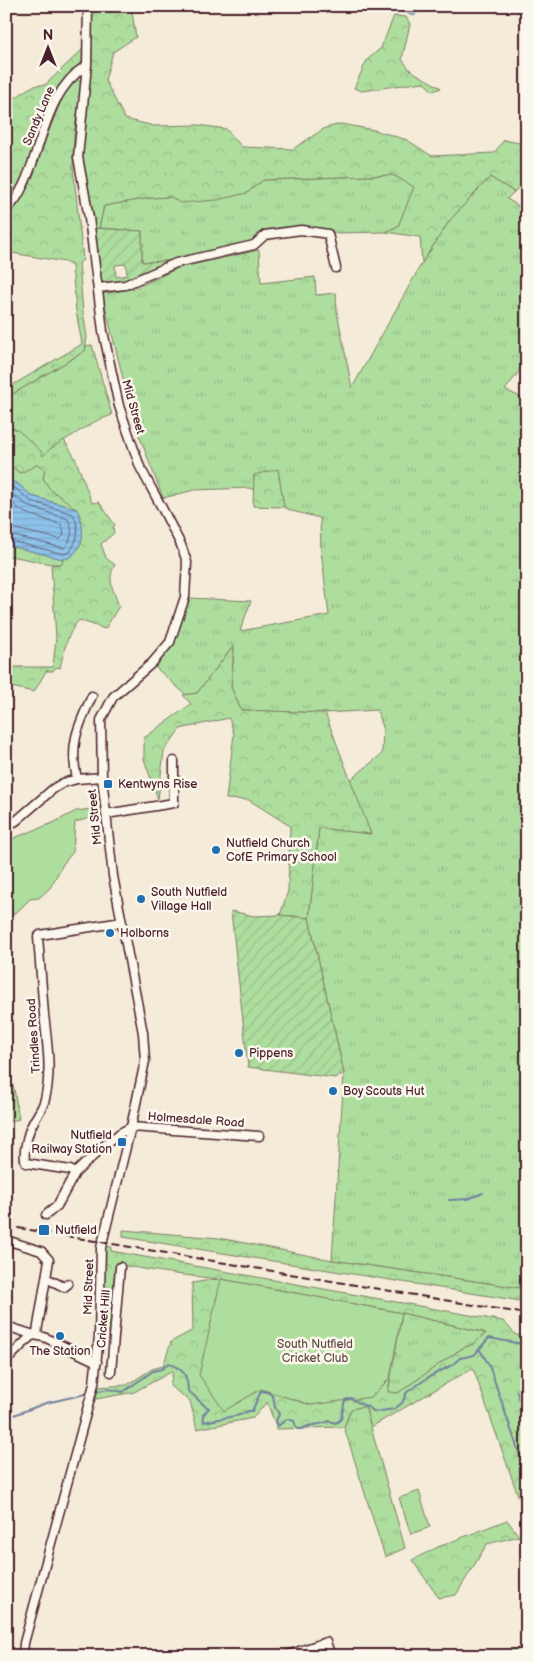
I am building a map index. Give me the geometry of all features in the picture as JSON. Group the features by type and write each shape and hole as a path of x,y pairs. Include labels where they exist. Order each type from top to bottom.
{"street":[{"name":"Mid Street","path":"23,1656 24,1643 94,1384 97,1362 102,1248 132,1127 145,1061 143,1033 113,876 102,777 101,720 113,697 152,663 170,642 185,598 187,562 181,546 140,467 119,406 103,331 89,218 78,157 87,65 88,6"},
{"name":"Sandy Lane","path":"6,209 18,197 62,88 78,71 87,65"},
{"path":"98,288 125,285 176,263 254,245 265,235 301,230 328,234 336,268"},
{"path":"77,779 74,761 74,740 92,696"},
{"path":"106,814 174,803 174,761"},
{"path":"6,826 16,821 53,789 67,781 102,777"},
{"name":"Trindles Road","path":"75,1173 70,1170 26,1163 24,1159 28,1136 32,1124 42,1109 48,1080 48,1056 38,937 40,935 122,922"},
{"path":"46,1215 57,1206 75,1173 105,1145 120,1133 132,1127"},
{"name":"Holmesdale Road","path":"132,1127 259,1136"},
{"path":"6,1240 41,1251 49,1260 37,1332 6,1361"},
{"name":"Cricket Hill","path":"111,1372 120,1267"},
{"path":"46,1278 64,1287 68,1284"},
{"path":"6,1326 44,1337 97,1362"},
{"path":"98,1336 114,1341"},
{"path":"286,1656 326,1642 331,1656"}],"green space":[{"path":"6,6 11,6 6,51"},
{"path":"91,6 131,6 136,37 113,52 105,80 125,119 154,126 198,125 226,129 242,147 293,149 325,128 341,124 374,130 407,140 432,156 494,153 504,140 524,144 527,140 527,180 514,192 490,177 450,220 422,263 420,237 386,232 398,226 414,187 393,175 263,180 247,193 217,200 180,203 171,197 149,198 104,206 99,228 93,228 80,153"},
{"path":"394,16 406,17 410,24 402,59 410,70 441,88 433,91 423,82 362,91 354,88 367,60 381,48"},
{"path":"84,48 83,62 70,74 56,92 36,139 25,174 6,205 6,102 33,86 45,85"},
{"path":"77,78 82,84 74,134 73,167 83,260 79,263 87,337 85,351 6,398 6,389 82,344 76,311 72,266 65,262 6,252 6,213 19,202 64,93"},
{"path":"393,175 415,187 398,226 386,232 332,233 305,225 263,230 251,241 168,261 142,262 142,231 99,228 104,206 149,198 247,193 263,180"},
{"path":"490,177 514,192 507,199 527,211 527,361 505,390 527,400 527,641 520,645 527,642 527,1289 332,1260 344,1073 309,918 319,828 370,834 349,781 382,754 383,727 377,710 325,713 241,710 231,687 234,648 197,693 186,695 154,666 172,644 189,598 251,601 240,631 329,615 321,551 320,518 284,507 254,475 254,490 249,488 194,490 163,498 134,422 102,294 136,288 178,268 259,250 261,283 315,277 316,295 336,293 337,312 352,388 422,263 450,220"},
{"path":"93,228 142,231 142,262 168,261 169,264 130,281 102,283","holes":["126,264 127,275 116,277 115,265"]},
{"path":"92,345 112,415 96,421 50,449 43,456 8,426 6,427 6,398 85,351 86,346"},
{"path":"8,426 19,431 41,451 43,456 64,440 75,458 92,503 99,502 115,525 113,527 114,533 101,544 106,558 115,565 112,570 111,580 119,606 105,629 79,620 69,636 60,668 56,667 53,671 46,671 34,692 11,687 6,702 6,667 53,667 56,637 51,565 62,564 63,559 73,555 82,540 80,515 69,502 49,488 43,478 45,469 37,464 20,473 6,462 6,448 12,442 6,434 6,427"},
{"path":"6,462 20,473 37,464 45,469 43,478 51,490 65,498 77,509 32,496 17,483 6,480"},
{"path":"278,469 284,507 253,506 254,475"},
{"path":"6,545 63,559 62,564 6,556"},
{"path":"234,645 231,687 241,710 325,713 371,834 319,828 309,918 280,915 288,891 290,826 249,800 226,799 234,734 229,718 180,729 164,751 158,799 144,759 144,738 191,704 183,695 197,693"},
{"path":"99,808 99,816 75,822 73,852 63,864 50,888 39,898 30,899 18,911 6,919 6,841 53,823 76,811"},
{"path":"231,911 254,916 280,915 309,918 344,1073 336,1078 248,1067"},
{"path":"6,937 9,940 12,951 9,966 6,967"},
{"path":"6,1058 19,1119 6,1122"},
{"path":"123,1230 219,1238 332,1260 527,1289 527,1302 123,1237"},
{"path":"104,1246 111,1247 111,1251 503,1321 516,1335 527,1336 527,1521 473,1368 371,1427 365,1406 351,1409 344,1427 277,1429 267,1402 253,1418 197,1429 190,1401 170,1386 173,1371 134,1392 96,1399 98,1387 127,1385 152,1369 163,1366 171,1342 193,1330 192,1283 218,1279 120,1265 115,1267 110,1333 103,1332","holes":["221,1279 402,1313 486,1333 473,1344 461,1349 398,1393 388,1392 390,1378 340,1398 311,1405 261,1389"]},
{"name":"South Nutfield Cricket Club","path":"221,1279 402,1313 390,1378 371,1397 311,1405 261,1389 224,1411 199,1375"},
{"path":"402,1313 486,1333 473,1344 461,1349 398,1393 388,1393"},
{"path":"365,1406 405,1548 385,1557 344,1427 351,1409"},
{"path":"419,1491 430,1527 411,1534 399,1498"},
{"path":"507,1520 519,1536 487,1544 456,1595 439,1598 412,1560 438,1547"},
{"path":"527,1647 527,1656 487,1656"}],"water":[{"path":"405,6 423,6 414,16 408,14"},
{"path":"6,480 17,483 32,496 77,509 83,534 77,550 72,556 63,559 6,545"}],"waterway":[{"path":"449,1200 468,1199 483,1193"},
{"path":"95,1392 108,1389 123,1392 153,1371 162,1369 169,1363 179,1368 184,1374 188,1391 209,1408 203,1415 204,1422 252,1411 261,1391 273,1396 275,1407 279,1414 276,1421 278,1426 287,1419 294,1421 297,1429 302,1429 329,1421 336,1423 341,1419 345,1400 351,1398 375,1412 394,1409 402,1403 407,1392 429,1377 452,1365 460,1358 474,1355 489,1338 522,1344 527,1343"},
{"path":"480,1350 489,1365 527,1476"},
{"path":"517,1391 519,1400"},
{"path":"6,1418 46,1403 90,1393"}],"railway":[{"path":"6,1226 527,1314"}],"place":[{"name":"Kentwyns Rise","path":"108,784"},
{"name":"Nutfield Church CofE Primary School","path":"216,850"},
{"name":"South Nutfield Village Hall","path":"141,899"},
{"name":"Holborns","path":"110,933"},
{"name":"Pippens","path":"239,1053"},
{"name":"Boy Scouts Hut","path":"333,1091"},
{"name":"Nutfield Railway Station","path":"122,1142"},
{"name":"Nutfield","path":"44,1230"},
{"name":"The Station","path":"60,1336"}]}
